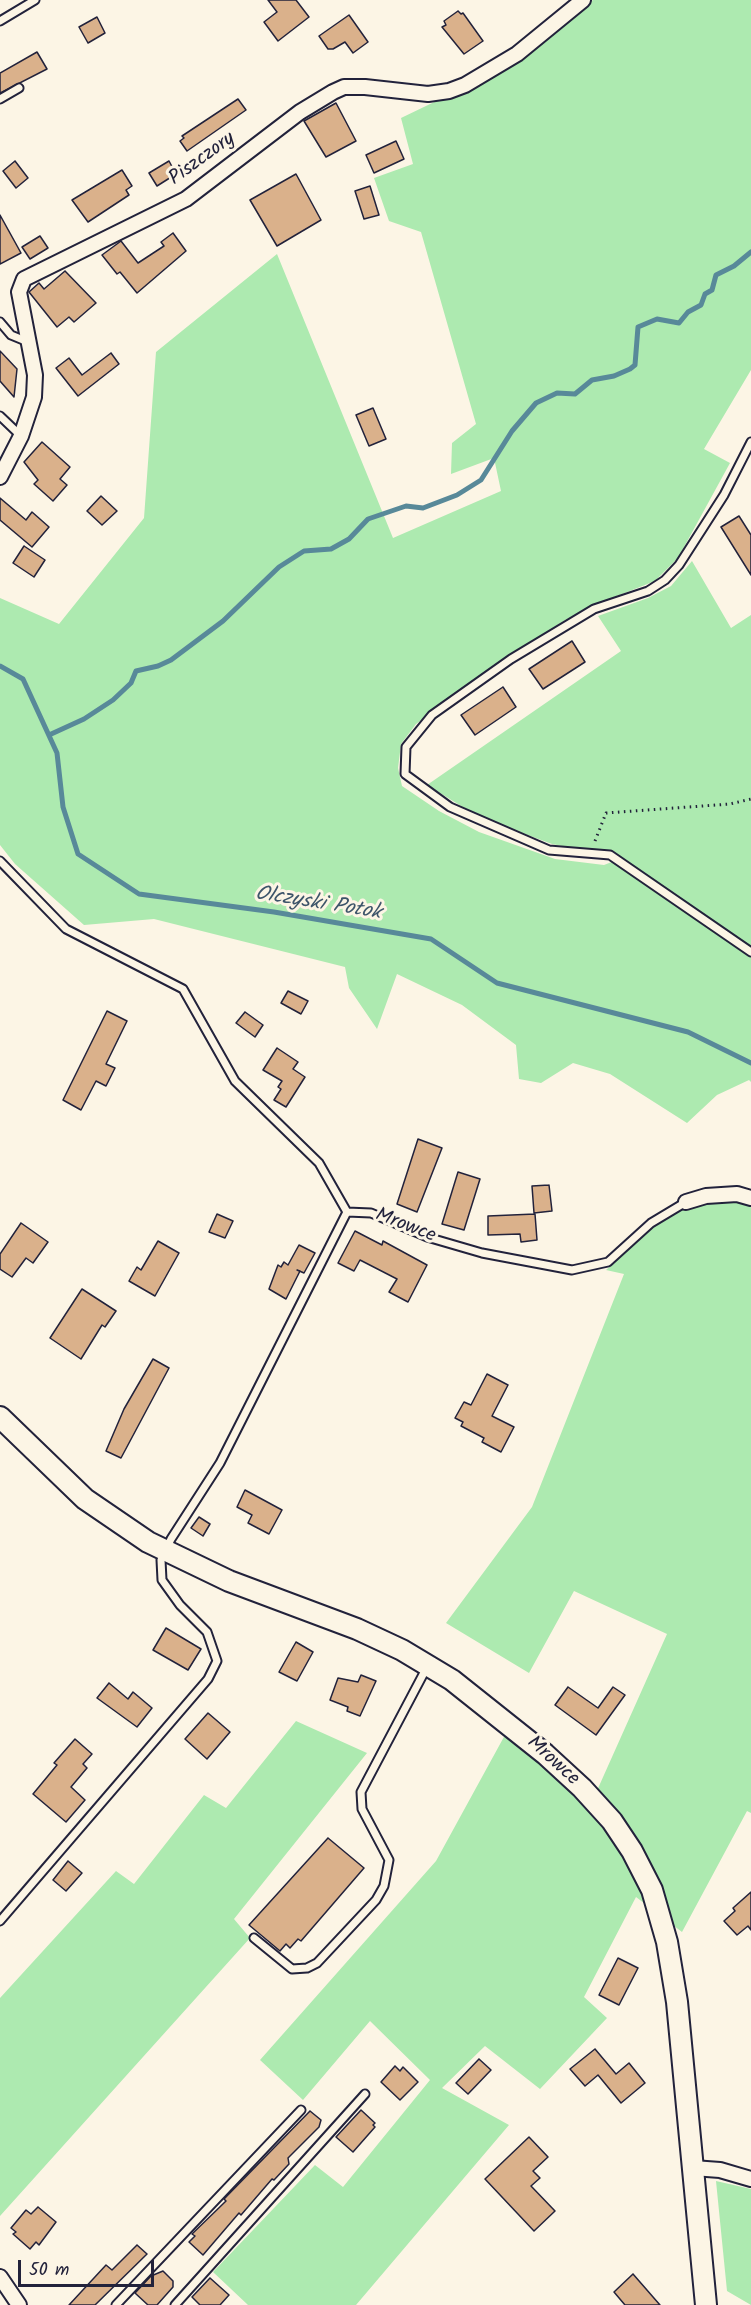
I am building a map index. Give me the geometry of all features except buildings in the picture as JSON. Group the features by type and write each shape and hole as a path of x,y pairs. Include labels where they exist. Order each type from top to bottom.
{"street":[{"name":"Piszczory","path":"0,477 21,436 34,397 35,375 19,292 24,279 186,199 300,112 333,92 354,87 428,94 449,91 465,85 517,54 583,0"},
{"name":"Mrowce","path":"686,1202 706,1196 737,1194 751,1198"},
{"name":"Mrowce","path":"0,1417 85,1499 165,1552 228,1581 357,1629 428,1665 483,1702 569,1776 612,1821 639,1864 657,1905 669,1949 706,2305"},
{"path":"693,2168 720,2170 751,2179"},
{"path":"0,2277 19,2305"}],"lane":[{"path":"0,21 35,0"},
{"path":"0,99 19,88"},
{"path":"0,322 11,335 28,342"},
{"path":"0,416 21,436"},
{"path":"751,442 724,495 679,565 665,580 648,591 594,609 511,659 432,715 406,747 405,774 450,807 549,850 610,855 751,952"},
{"path":"0,861 66,929 183,988 235,1081 319,1164 347,1212"},
{"name":"Mrowce","path":"165,1552 220,1463 347,1212 371,1213 427,1237 482,1253 572,1270 608,1262 651,1223 686,1202"},
{"path":"0,1921 208,1679 217,1661 207,1632 180,1605 162,1580 160,1568 165,1552"},
{"path":"254,1938 292,1969 307,1968 317,1964 376,1900 384,1886 389,1860 362,1809 362,1792 428,1665"},
{"path":"176,2305 365,2094"},
{"path":"116,2305 301,2110"}],"path":[{"path":"590,854 606,813 730,804 751,799"}],"green space":[{"path":"593,0 751,0 751,370 704,449 730,463 678,558 655,581 565,620 491,669 416,724 401,744 398,768 402,786 439,811 479,832 555,859 604,865 622,858 552,844 479,817 427,785 621,651 598,616 648,598 671,586 692,561 731,628 751,615 751,1082 749,1080 717,1095 687,1123 610,1074 573,1063 541,1083 519,1079 516,1045 462,1005 397,974 377,1029 349,988 345,967 154,919 84,925 15,864 0,845 0,598 59,624 144,518 156,352 277,254 393,538 501,491 494,458 451,474 452,443 476,424 421,232 389,221 374,178 413,164 401,118 507,67"},
{"path":"736,1199 751,1204 751,1813 747,1811 682,1932 636,1897 584,1997 607,2018 540,2089 485,2046 442,2088 509,2125 356,2305 248,2305 213,2272 315,2165 343,2187 430,2080 370,2021 303,2100 260,2060 436,1861 505,1735 591,1804 667,1634 574,1591 529,1673 446,1623 532,1507 624,1274 606,1270 658,1222 702,1200"},
{"path":"296,1721 367,1753 234,1919 250,1938 0,2216 0,1998 116,1871 134,1884 204,1795 226,1808"},
{"path":"716,2181 751,2189 751,2305 727,2291"}],"waterway":[{"path":"49,735 84,719 113,700 131,683 136,671 158,666 171,660 223,621 279,567 304,551 331,549 349,539 368,519 406,506 423,508 457,495 481,480 512,431 536,403 557,393 575,394 592,380 614,376 630,369 635,365 638,327 657,319 679,323 688,312 701,305 705,294 712,290 716,275 734,266 751,252"},
{"name":"Olczyski Potok","path":"0,666 23,679 57,753 63,807 78,854 139,894 274,912 431,939 497,983 688,1032 751,1063"}]}
